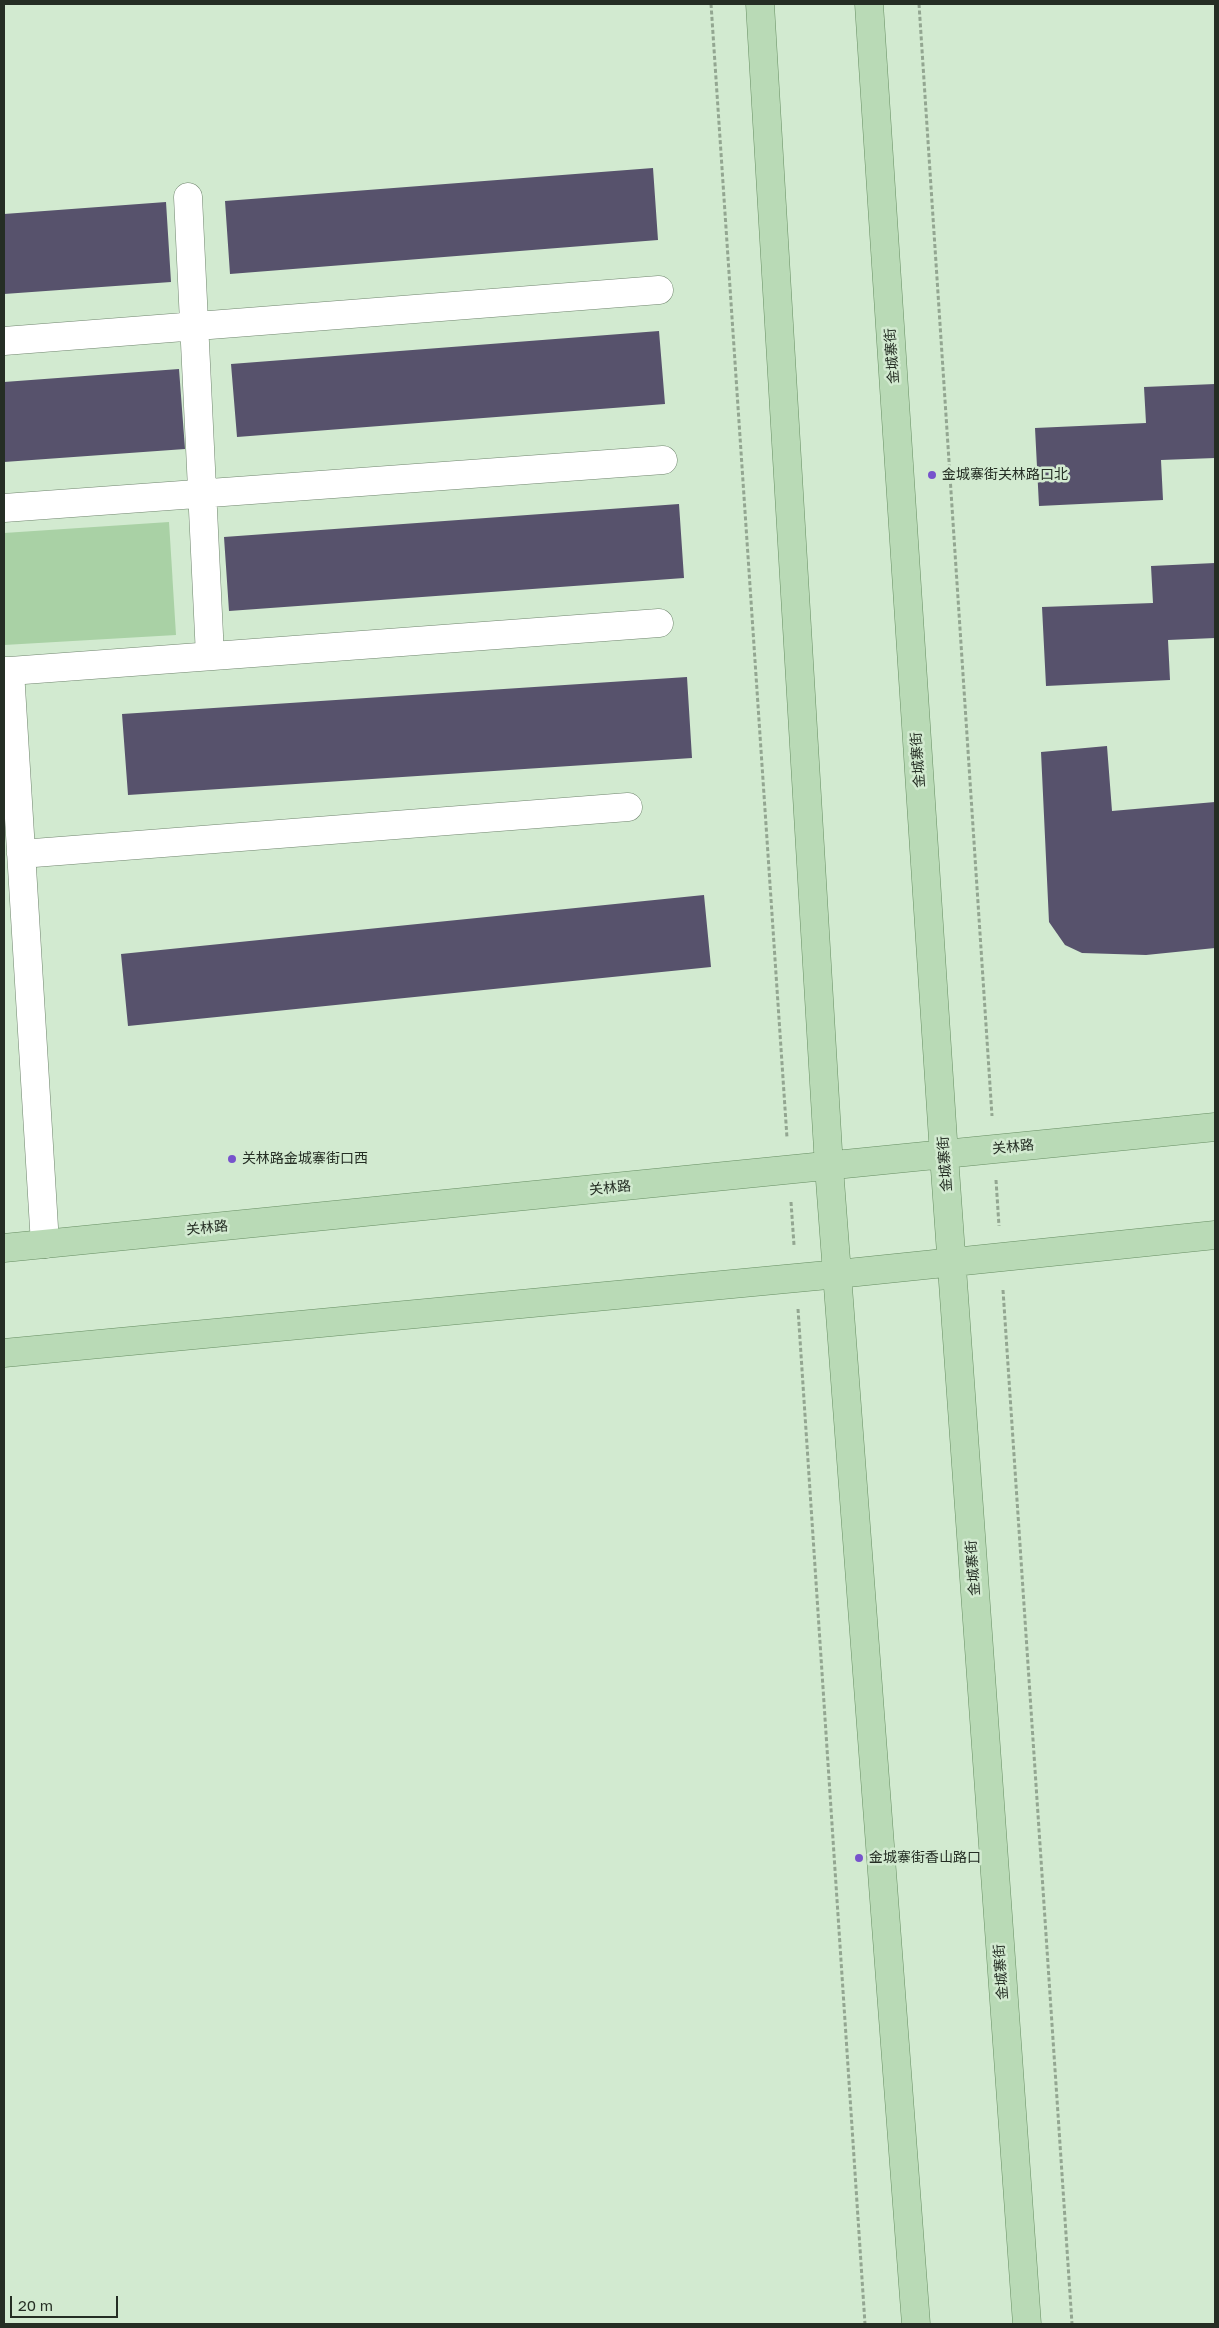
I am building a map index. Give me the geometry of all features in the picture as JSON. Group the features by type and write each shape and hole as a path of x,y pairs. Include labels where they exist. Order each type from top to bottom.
{"main road":[{"path":"760,4 829,1166 916,2324"},
{"name":"金城寨街","path":"869,4 944,1155 1027,2324"},
{"name":"关林路","path":"4,1248 1215,1127"},
{"path":"4,1353 838,1274 952,1260 1215,1235"}],"lane":[{"path":"188,197 210,656"},
{"path":"4,341 659,290"},
{"path":"4,508 663,460"},
{"path":"44,1244 14,897 21,854 7,671 659,623"},
{"path":"21,854 628,807"}],"green space":[{"path":"169,522 176,635 4,645 4,533"}],"building":[{"path":"653,168 658,240 230,274 225,201"},
{"path":"166,202 171,282 4,294 4,214"},
{"path":"659,331 665,404 237,437 231,364"},
{"path":"179,369 185,449 4,462 4,382"},
{"path":"1215,384 1215,458 1161,460 1163,500 1039,506 1035,428 1146,423 1144,387"},
{"path":"679,504 684,578 229,611 224,537"},
{"path":"1215,563 1215,638 1168,640 1170,680 1046,686 1042,607 1153,603 1151,566"},
{"path":"687,677 692,758 128,795 122,714"},
{"path":"1107,746 1112,811 1215,802 1215,948 1146,955 1082,953 1065,945 1049,922 1041,752"},
{"path":"704,895 711,967 128,1026 121,954"}],"place":[{"name":"金城寨街关林路口北","path":"932,475"},
{"name":"关林路金城寨街口西","path":"232,1159"},
{"name":"金城寨街香山路口","path":"859,1858"}]}
